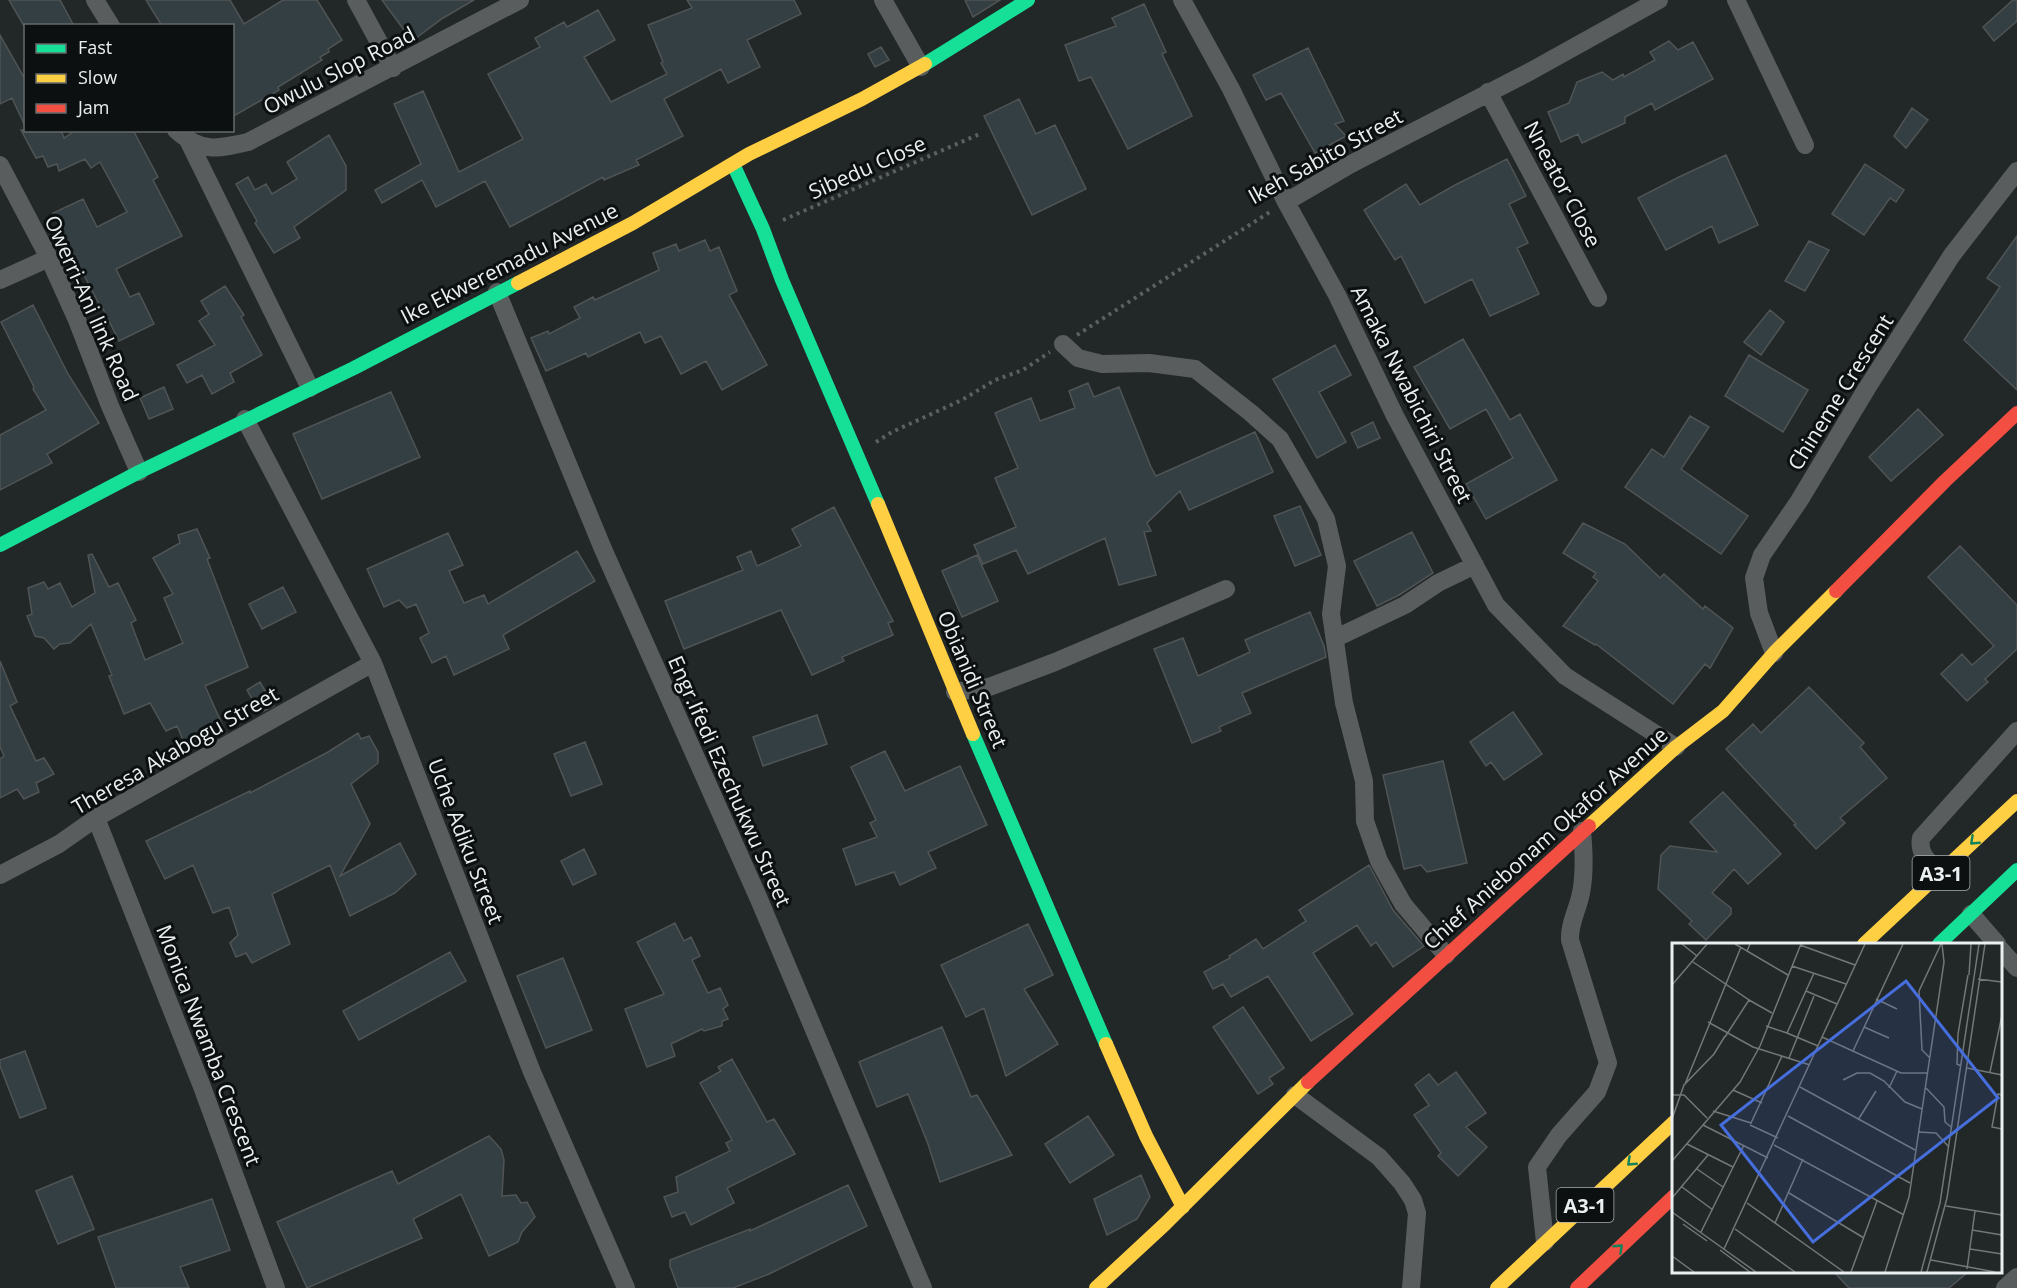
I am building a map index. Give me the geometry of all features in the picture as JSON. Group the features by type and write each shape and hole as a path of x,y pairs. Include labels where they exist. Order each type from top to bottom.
{"main road":[{"name":"Ike Ekweremadu Avenue","path":"0,545 245,419 354,368 633,223 733,164 921,67 1028,0"},
{"name":"Obianidi Street","path":"733,164 763,229 782,280 857,453 955,692 1146,1136 1183,1207"},
{"name":"Chief Aniebonam Okafor Avenue","path":"1096,1288 1183,1207 1295,1095 1446,955 1676,747 1723,711 1774,653 1945,481 2017,413"},
{"name":"A3-1","path":"1866,943 2017,801"},
{"name":"A3-1","path":"1941,943 2017,870"},
{"name":"A3-1","path":"1497,1288 1672,1124"},
{"name":"A3-1","path":"1577,1288 1672,1198"}],"street":[{"path":"95,0 110,24"},
{"path":"356,0 393,68"},
{"name":"Owulu Slop Road","path":"183,136 208,148 228,147 248,142 520,0"},
{"path":"883,0 921,67"},
{"name":"Amaka Nwabichiri Street","path":"1182,0 1231,88 1286,202 1337,295 1395,417 1496,605 1565,676 1676,747"},
{"name":"Ikeh Sabito Street","path":"1286,202 1351,164 1531,71 1659,0"},
{"path":"1736,0 1805,145"},
{"name":"Nneator Close","path":"1488,92 1598,298"},
{"path":"183,136 310,388"},
{"name":"Owerri-Ani link Road","path":"0,165 49,258 139,472"},
{"name":"Chineme Crescent","path":"1774,653 1760,613 1755,578 1762,555 1799,501 1867,388 1952,255 2017,171"},
{"path":"0,280 49,258"},
{"name":"Engr.Ifedi Ezechukwu Street","path":"497,292 603,549 758,897 923,1288"},
{"path":"1063,344 1078,358 1102,363 1149,363 1195,369 1280,439 1326,519 1337,566 1331,614 1344,703 1364,781 1365,821 1379,861 1403,904 1446,955"},
{"name":"Uche Adiku Street","path":"245,419 373,663 532,1072 626,1288"},
{"path":"1336,638 1405,605 1438,583 1475,565"},
{"path":"955,692 989,687 1226,589"},
{"name":"Theresa Akabogu Street","path":"0,875 59,844 96,819 373,663"},
{"path":"1939,874 1921,852 1919,845 1921,838 2017,731"},
{"name":"Monica Nwamba Crescent","path":"96,819 201,1084 276,1288"},
{"path":"1545,1242 1537,1167 1559,1135 1597,1092 1608,1063 1570,940 1570,931 1581,892 1584,855 1582,831"},
{"path":"1971,914 1995,943"},
{"path":"2002,950 2017,968"},
{"path":"1295,1095 1379,1157 1402,1183 1413,1200 1417,1213 1411,1288"},
{"path":"2005,1288 2017,1277"}],"path":[{"name":"Sibedu Close","path":"763,229 982,132"},
{"name":"Ikeh Sabito Street","path":"857,453 892,432 962,400 995,380 1023,370 1286,202"}],"building":[{"path":"9,0 60,0 73,24 24,24 24,26"},
{"path":"146,0 230,0 244,24 283,0 317,0 342,40 320,57 322,60 278,87 279,90 234,116 234,24 161,24"},
{"path":"382,0 474,0 443,18 412,41"},
{"path":"687,0 794,0 801,14 747,40 760,67 728,83 721,69 664,99 683,136 636,160 639,165 604,180 603,177 510,227 485,181 436,207 422,180 382,203 375,190 421,164 394,104 423,91 459,172 523,139 488,74 540,47 535,38 564,22 567,27 598,10 615,40 584,57 611,102 667,74 648,25 692,8"},
{"path":"965,0 1000,0 973,17"},
{"path":"2013,0 2017,0 2017,21 1994,41 1983,27"},
{"path":"1144,4 1166,52 1162,54 1192,116 1128,149 1091,77 1079,81 1065,45 1116,26 1112,18"},
{"path":"0,35 24,77 24,124 12,98 0,104"},
{"path":"1669,41 1678,50 1693,42 1713,79 1655,110 1652,103 1625,117 1625,123 1582,143 1578,134 1561,142 1548,112 1569,103 1577,82 1602,72 1613,80 1623,74 1624,77 1655,60 1650,52"},
{"path":"881,47 889,60 875,67 868,54"},
{"path":"1308,48 1344,121 1335,124 1346,136 1315,153 1281,93 1266,100 1253,75"},
{"path":"1019,99 1036,134 1055,125 1086,189 1032,215 984,116"},
{"path":"1912,108 1928,120 1906,148 1894,136"},
{"path":"21,130 24,132 62,132 64,138 73,132 134,132 158,177 153,180 182,236 116,269 130,297 139,293 154,324 119,341 53,213 83,199 97,227 127,212 100,162 91,168 85,159 59,171 57,164 48,167 43,156 36,158"},
{"path":"329,135 346,166 346,190 294,227 300,238 274,253 255,223 257,221 236,184 248,177 255,190 266,184 272,194 297,179 287,162"},
{"path":"1726,155 1758,225 1719,243 1712,226 1666,250 1638,198"},
{"path":"1507,159 1526,196 1509,204 1528,243 1517,248 1539,294 1490,316 1472,279 1425,303 1401,256 1395,260 1364,210 1406,184 1420,205"},
{"path":"1865,164 1904,190 1896,202 1890,198 1864,235 1832,214"},
{"path":"2017,236 2017,390 1964,340 2000,287 1987,278"},
{"path":"705,240 710,251 719,247 737,291 729,295 767,365 722,390 706,361 681,374 661,336 645,343 640,332 588,357 586,353 546,371 531,338 548,331 549,334 580,318 574,307 593,297 595,300 659,270 653,253 676,244 679,251"},
{"path":"1809,241 1829,250 1805,291 1785,281"},
{"path":"225,286 244,315 241,317 262,355 230,373 234,382 212,394 202,375 187,383 177,365 215,345 199,321 209,314 201,301"},
{"path":"33,305 68,374 99,423 47,454 52,463 0,490 0,435 46,410 33,389 1,322"},
{"path":"1770,310 1784,322 1761,355 1744,342"},
{"path":"1463,339 1510,420 1520,414 1557,480 1486,519 1466,484 1513,458 1486,409 1450,429 1414,367"},
{"path":"1335,345 1351,375 1319,392 1346,442 1317,458 1273,379"},
{"path":"1749,355 1808,390 1783,432 1725,396"},
{"path":"1088,383 1094,397 1119,387 1156,476 1255,432 1273,472 1189,510 1180,491 1147,523 1151,531 1144,532 1156,575 1119,585 1105,538 1028,574 1016,550 983,564 974,545 1016,527 995,478 1018,468 995,413 1031,398 1040,421 1075,408 1069,391"},
{"path":"164,387 173,409 149,419 140,398"},
{"path":"391,392 420,457 322,499 293,434"},
{"path":"1918,409 1943,435 1891,481 1869,457"},
{"path":"1690,416 1709,427 1681,469 1748,516 1721,554 1625,487 1652,449 1664,457"},
{"path":"1373,422 1380,438 1358,448 1351,433"},
{"path":"1300,506 1321,555 1295,566 1274,516"},
{"path":"834,507 893,621 888,623 893,635 842,657 844,661 812,675 781,610 684,649 665,601 743,570 737,557 751,551 757,566 801,546 792,529"},
{"path":"1583,523 1625,544 1660,578 1664,574 1703,609 1705,606 1733,628 1710,668 1705,664 1673,704 1596,644 1563,626 1598,581 1593,577 1596,573 1563,553"},
{"path":"197,529 210,558 207,559 248,667 205,686 226,733 188,751 177,726 166,731 150,703 124,714 109,676 112,675 91,624 70,643 60,644 54,649 44,638 35,636 27,616 32,614 28,588 44,582 48,589 60,583 72,607 95,593 88,555 92,554 109,587 118,583 136,620 131,623 145,660 183,643 164,598 173,594 153,558 180,543 178,535"},
{"path":"1412,532 1433,573 1377,606 1354,561"},
{"path":"448,533 463,565 449,571 464,603 484,595 488,604 577,551 595,581 503,635 509,649 454,675 446,656 432,663 420,638 429,633 416,604 407,608 399,600 384,607 367,569"},
{"path":"1960,546 2017,605 2017,649 1985,679 1988,682 1967,701 1941,674 1962,654 1972,665 1994,646 1928,577"},
{"path":"977,555 998,601 962,617 942,571"},
{"path":"283,587 296,612 262,629 249,604"},
{"path":"1310,612 1324,646 1326,657 1242,693 1251,713 1219,727 1221,731 1192,743 1154,649 1183,638 1198,676 1250,652 1245,640"},
{"path":"0,661 17,702 10,706 36,761 44,758 54,774 36,783 39,792 24,799 17,789 0,798 0,759 4,756 0,747"},
{"path":"260,682 274,706 260,713 247,690"},
{"path":"1809,687 1864,743 1860,747 1887,778 1840,818 1845,823 1816,849 1794,825 1796,824 1726,749 1753,724 1761,733"},
{"path":"1513,712 1542,754 1504,780 1491,762 1486,766 1470,742"},
{"path":"817,715 827,744 763,766 753,737"},
{"path":"358,733 361,739 369,736 378,752 378,763 351,784 370,824 340,876 400,843 416,874 395,893 350,916 330,865 272,894 290,944 252,963 246,953 236,957 230,943 238,935 229,907 213,913 193,865 165,879 146,841 250,791 250,793 328,752"},
{"path":"585,742 602,784 571,796 554,754"},
{"path":"885,751 905,791 960,766 987,825 928,852 936,868 900,885 894,872 856,885 843,849 877,837 870,823 876,820 851,767"},
{"path":"1443,761 1467,863 1427,872 1421,865 1404,869 1383,775"},
{"path":"1723,792 1781,854 1748,884 1734,869 1712,893 1731,908 1731,914 1706,940 1689,924 1692,921 1658,889 1661,855 1670,846 1717,852 1690,822"},
{"path":"584,849 596,874 573,885 561,861"},
{"path":"1369,865 1393,910 1424,946 1393,967 1376,942 1371,946 1357,925 1313,953 1353,1014 1311,1041 1268,976 1231,997 1223,984 1213,989 1204,972 1230,958 1229,956 1256,939 1263,949 1306,921 1299,910"},
{"path":"675,923 684,941 691,937 700,956 692,960 708,993 720,988 728,1005 723,1009 728,1019 722,1021 722,1026 704,1031 702,1029 671,1044 675,1056 647,1067 625,1009 664,994 637,942"},
{"path":"1028,924 1053,975 1024,989 1058,1044 1006,1076 984,1008 966,1017 941,965"},
{"path":"450,952 466,981 359,1040 343,1011"},
{"path":"563,958 592,1030 546,1048 517,976"},
{"path":"1243,1007 1284,1068 1269,1078 1273,1084 1258,1094 1213,1027"},
{"path":"942,1027 971,1097 977,1095 1012,1155 940,1182 908,1094 877,1107 859,1062"},
{"path":"25,1051 46,1108 20,1118 0,1066 0,1060"},
{"path":"732,1059 767,1122 774,1119 795,1154 727,1188 734,1203 691,1225 685,1212 672,1217 664,1197 678,1192 676,1177 730,1151 726,1143 732,1140 700,1083 721,1071 718,1067"},
{"path":"1456,1072 1486,1113 1466,1127 1487,1147 1458,1176 1438,1156 1441,1153 1414,1115 1429,1105 1415,1085 1429,1074 1438,1085"},
{"path":"1088,1116 1114,1155 1070,1183 1045,1144"},
{"path":"489,1136 501,1149 504,1160 502,1196 516,1195 521,1203 527,1202 535,1217 522,1232 518,1242 489,1256 461,1194 413,1219 422,1238 307,1288 277,1222 392,1171 398,1184"},
{"path":"1141,1175 1150,1197 1137,1219 1107,1235 1094,1199"},
{"path":"72,1176 94,1229 58,1244 36,1191"},
{"path":"848,1185 867,1226 769,1274 733,1288 678,1288 670,1260 750,1229 750,1231"},
{"path":"212,1199 230,1250 180,1267 189,1288 116,1288 98,1237"},
{"path":"1835,1273 1967,1273 1949,1288 1849,1288"}],"traffic: fast":[{"path":"925,64 1028,0"},
{"path":"733,164 763,229 782,280 878,504"},
{"path":"0,545 139,472 354,368 518,283"},
{"path":"973,734 1106,1044"},
{"path":"1940,943 2017,870"}],"traffic: slow":[{"path":"518,283 633,223 749,154 862,99 925,64"},
{"path":"878,504 973,734"},
{"path":"1589,826 1676,747 1723,711 1774,653 1836,591"},
{"path":"1865,943 2017,801"},
{"path":"1106,1044 1146,1136 1183,1207"},
{"path":"1096,1288 1165,1224 1308,1082"},
{"path":"1497,1288 1672,1124"}],"traffic: jam":[{"path":"1836,591 1945,481 2017,413"},
{"path":"1308,1082 1589,826"},
{"path":"1577,1288 1672,1198"}]}
